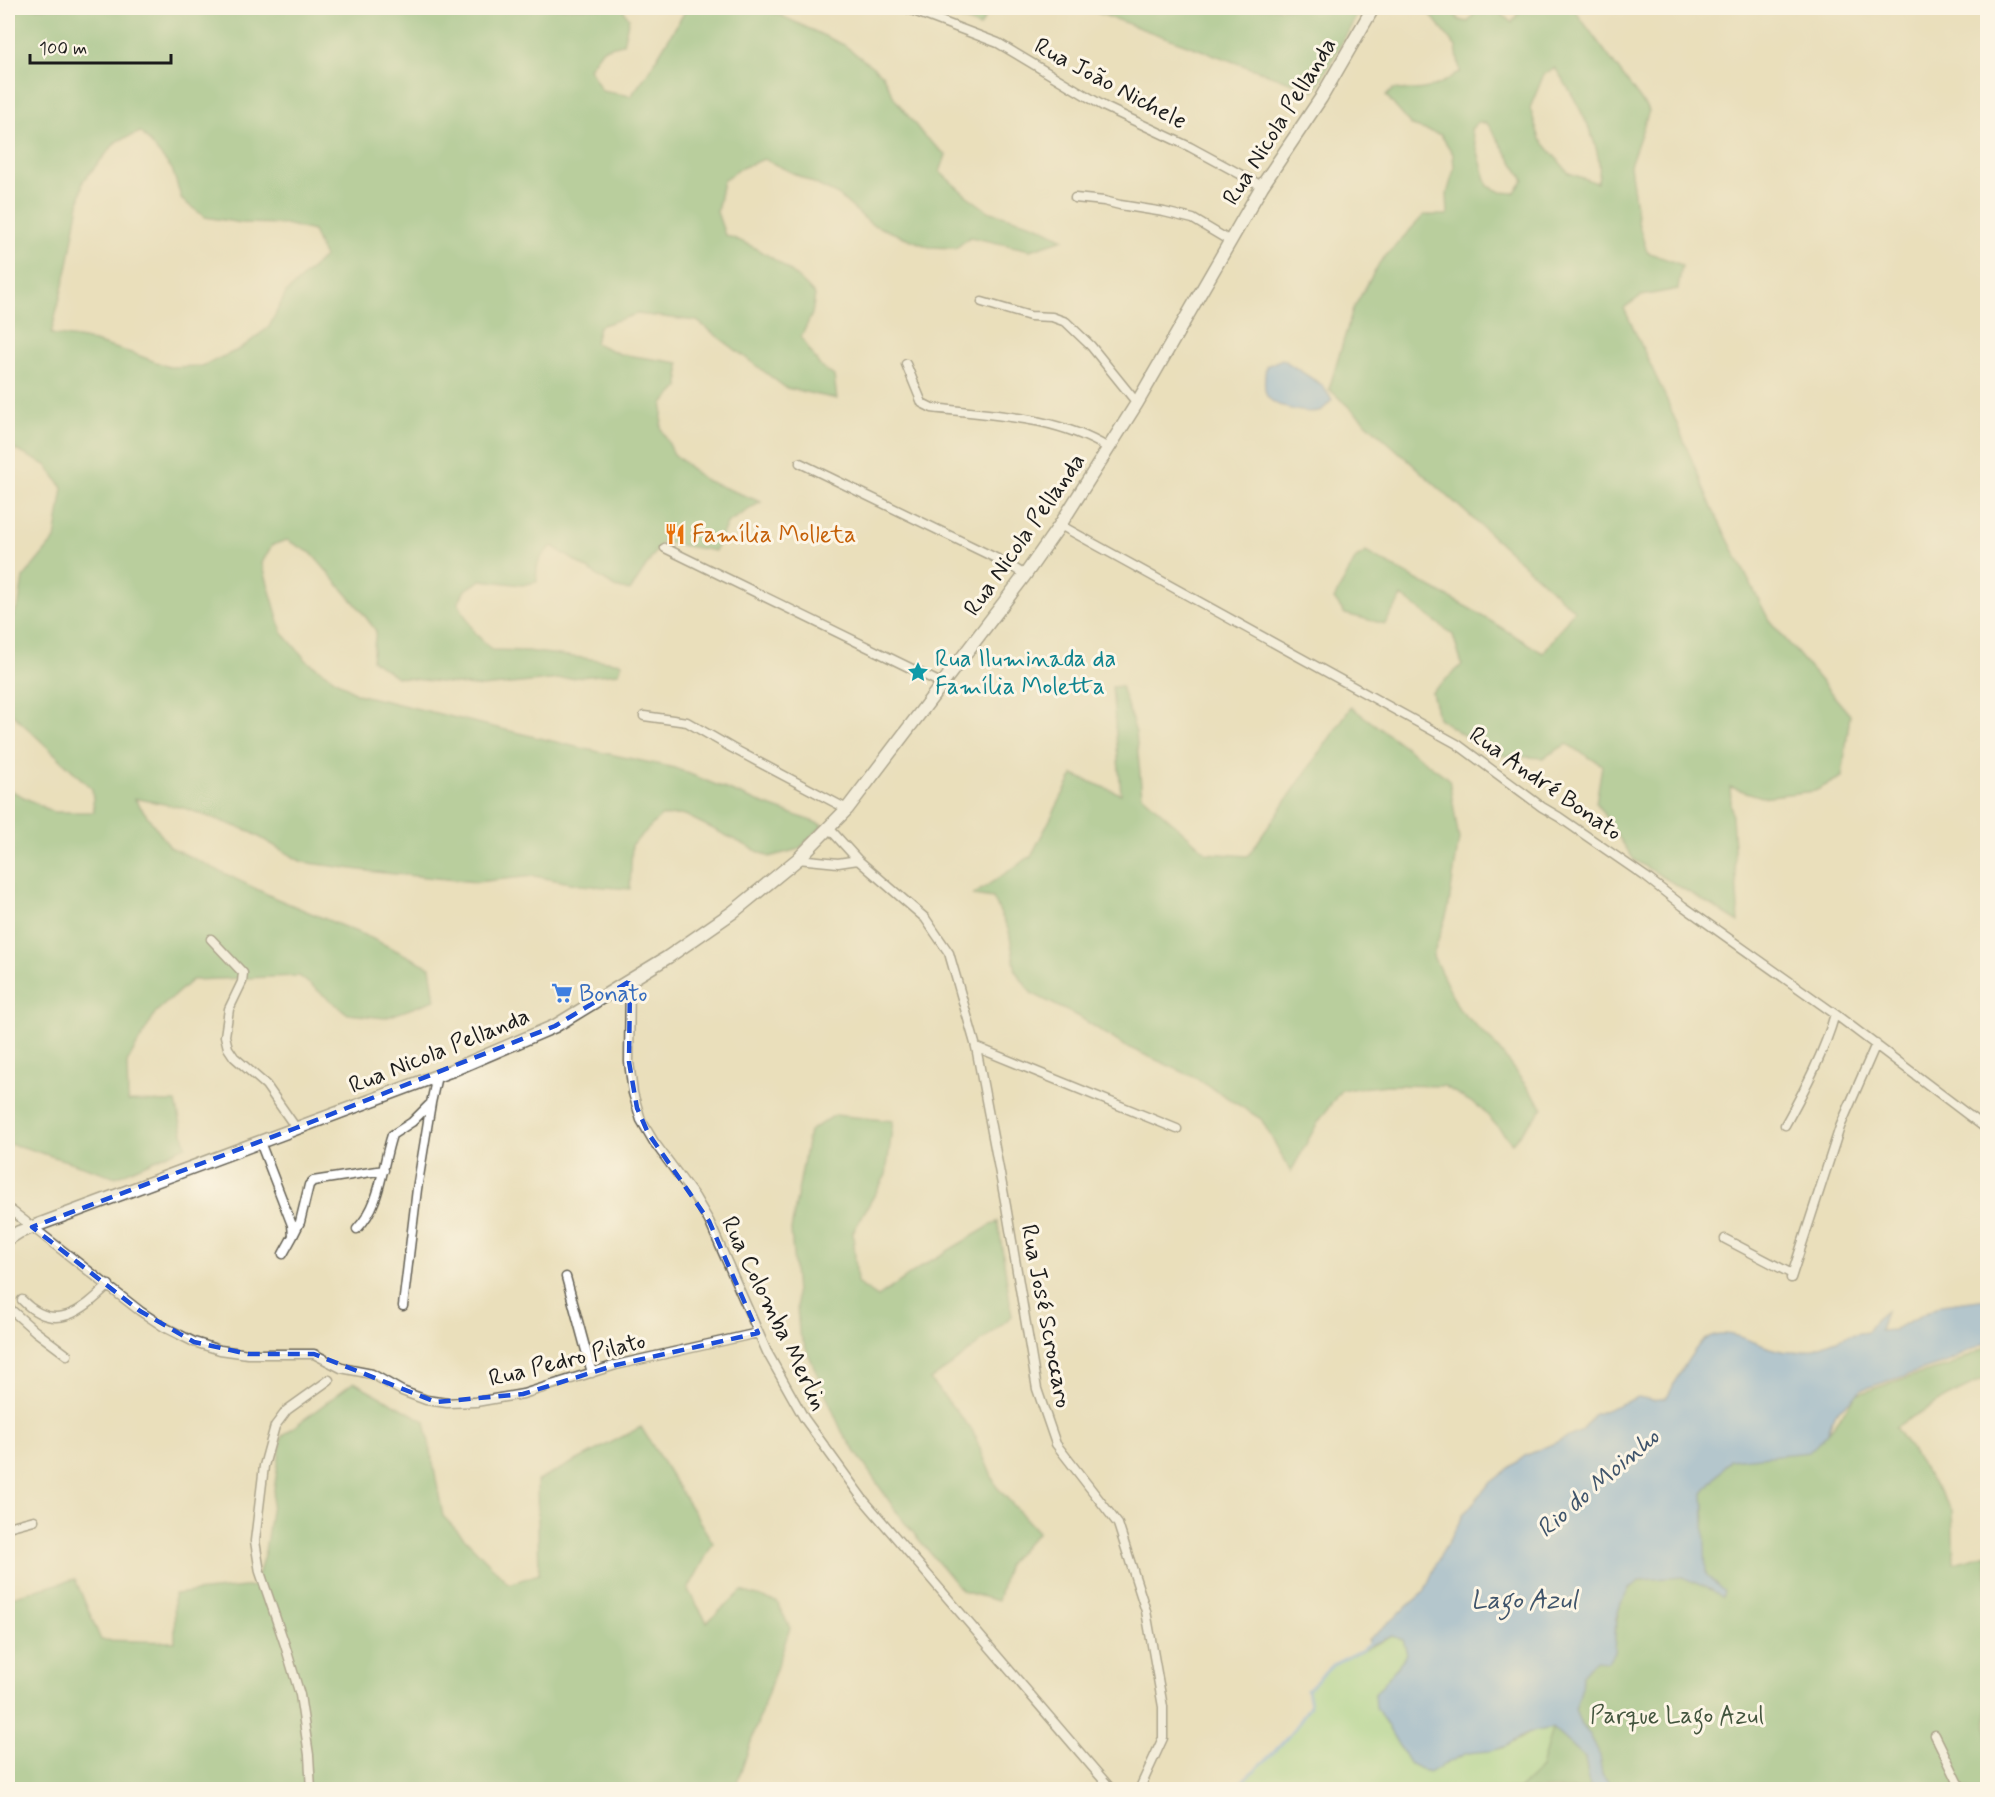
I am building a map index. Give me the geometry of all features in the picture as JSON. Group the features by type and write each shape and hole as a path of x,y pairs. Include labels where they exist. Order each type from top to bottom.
{"main road":[{"name":"Rua Nicola Pellanda","path":"8,1239 32,1227 437,1076 555,1026 668,957 733,912 798,859 847,809 1025,575 1060,525 1137,403 1262,186 1321,98 1373,8"}],"street":[{"name":"Rua João Nichele","path":"906,8 998,43 1104,107 1190,147 1262,186"},
{"path":"1075,198 1104,201 1193,219 1230,241"},
{"path":"982,302 1066,322 1091,346 1137,403"},
{"path":"906,364 922,403 932,408 1022,418 1064,427 1090,437 1108,448"},
{"path":"800,463 1008,564 1025,575"},
{"name":"Rua André Bonato","path":"1060,525 1457,744 1542,807 1646,877 1835,1014 1988,1130"},
{"path":"665,548 943,684"},
{"path":"644,716 687,722 847,809"},
{"name":"Rua José Scroccaro","path":"829,828 858,860 925,918 949,953 976,1047 1037,1389 1056,1444 1118,1524 1146,1611 1163,1707 1163,1738 1139,1790"},
{"path":"798,859 838,863 858,860"},
{"path":"212,939 243,973 242,982 229,1009 225,1035 228,1048 234,1057 266,1085 296,1128"},
{"name":"Rua Colomba Merlin","path":"630,981 629,1062 637,1108 648,1133 695,1197 709,1221 758,1333 777,1372 804,1418 854,1488 1112,1790"},
{"path":"1785,1125 1810,1080 1828,1038 1835,1014"},
{"path":"1725,1239 1791,1276 1840,1127 1876,1044"},
{"path":"976,1047 1177,1129"},
{"path":"404,1306 417,1189 437,1076"},
{"path":"357,1229 368,1218 375,1204 392,1135 412,1122 431,1103"},
{"path":"260,1142 287,1211 293,1236"},
{"path":"283,1254 300,1222 309,1185 313,1181 384,1170"},
{"name":"Rua Pedro Pilato","path":"8,1208 164,1327 194,1342 220,1350 248,1354 314,1354 341,1368 372,1374 402,1391 426,1400 459,1402 492,1400 530,1392 616,1365 758,1333"},
{"path":"566,1277 592,1373"},
{"path":"22,1300 38,1312 65,1317 84,1308 109,1285"},
{"path":"8,1307 35,1331 68,1355"},
{"path":"311,1790 308,1746 300,1695 260,1572 255,1541 264,1466 275,1426 287,1410 329,1380"},
{"path":"8,1527 34,1520"},
{"path":"1935,1735 1962,1790"}],"highlighted area":[{"path":"630,981 629,1062 637,1108 648,1133 709,1221 758,1333 616,1365 523,1394 436,1402 314,1354 248,1354 194,1342 140,1311 32,1227 296,1128 555,1026"}],"green space":[{"path":"8,8 622,8 629,18 623,44 603,49 589,68 602,91 631,96 687,8 765,8 844,45 882,74 895,99 924,136 946,155 940,172 966,195 988,211 1036,225 1064,239 1030,250 970,237 956,248 929,247 871,224 838,195 764,159 739,169 723,181 717,212 725,235 774,259 815,295 812,314 801,337 820,366 834,376 837,399 786,388 697,321 637,314 599,326 595,343 620,354 679,363 679,387 663,403 661,428 674,454 705,480 761,502 727,523 715,551 662,542 630,591 615,587 552,546 539,562 537,582 522,585 481,580 465,590 458,603 475,633 492,650 527,651 622,663 619,673 482,687 397,677 372,660 376,631 311,553 287,540 272,545 262,563 282,632 307,661 357,694 581,748 675,768 758,802 823,825 799,849 769,857 685,815 661,816 632,845 630,889 581,885 534,876 476,882 302,862 249,831 184,808 134,798 170,847 275,898 371,938 430,967 435,1000 385,1018 348,1014 299,976 192,980 156,1012 127,1063 128,1101 176,1102 186,1146 116,1177 8,1144 8,789 53,812 94,812 92,789 8,710 8,625 19,604 23,578 55,539 63,488 46,465 8,446","holes":["141,132 172,169 182,200 205,217 241,223 285,224 313,231 324,257 286,293 269,327 240,349 202,366 169,367 84,339 51,334 68,265 83,181 117,141"]},
{"path":"933,8 990,8 980,27"},
{"path":"1084,8 1361,8 1315,91"},
{"path":"1422,8 1451,8 1459,20 1468,22 1477,9 1497,10 1512,23 1524,8 1573,8 1649,111 1630,165 1638,222 1647,252 1682,265 1678,289 1641,296 1624,308 1666,398 1713,510 1769,620 1850,715 1842,777 1815,791 1762,797 1730,787 1739,922 1634,860 1596,803 1602,765 1567,744 1543,758 1493,755 1438,718 1432,692 1462,665 1453,635 1402,596 1385,624 1345,614 1334,599 1356,558 1366,552 1474,611 1543,653 1574,610 1329,389 1353,309 1380,262 1424,215 1448,215 1447,194 1454,169 1453,154 1441,135 1412,126 1386,96 1393,89 1428,88 1460,72 1456,47 1430,14","holes":["1555,68 1579,107 1593,140 1598,156 1597,183 1569,173 1540,139 1530,108 1544,74","1477,123 1487,123 1524,180 1514,193 1501,192 1488,186 1471,129"]},
{"path":"1121,686 1136,733 1142,795 1207,853 1248,856 1351,707 1449,779 1459,839 1448,910 1433,956 1459,1009 1493,1042 1543,1108 1512,1143 1481,1108 1444,1086 1388,1085 1341,1090 1317,1124 1291,1172 1261,1119 1196,1078 1123,1045 1081,1018 1031,993 1016,972 1009,931 993,898 973,895 1031,856 1073,775 1121,794 1112,687"},
{"path":"835,1115 893,1121 886,1175 853,1232 857,1283 878,1297 922,1266 998,1221 1012,1316 930,1380 972,1430 996,1486 1038,1532 1008,1563 998,1601 962,1591 900,1517 842,1432 799,1332 791,1230 809,1131"},
{"path":"1987,1347 1987,1378 1947,1397 1895,1427 1952,1510 1954,1563 1987,1554 1987,1789 1614,1789 1602,1774 1598,1751 1590,1735 1580,1723 1575,1710 1581,1690 1582,1675 1595,1660 1614,1652 1618,1612 1621,1602 1632,1586 1649,1578 1682,1576 1705,1522 1703,1493 1730,1460 1827,1434 1856,1395 1949,1366"},
{"path":"354,1382 425,1421 443,1516 509,1584 539,1574 537,1481 641,1427 713,1543 688,1590 707,1622 742,1591 777,1602 790,1628 735,1789 8,1790 8,1598 75,1579 101,1640 175,1642 174,1594 255,1586 265,1551 282,1436"},
{"name":"Parque Lago Azul","path":"1393,1636 1403,1639 1408,1654 1375,1694 1378,1706 1388,1728 1429,1772 1462,1755 1499,1749 1532,1732 1552,1728 1585,1758 1590,1787 1596,1789 1231,1790 1265,1761 1294,1729 1310,1705 1307,1690 1334,1664"},
{"path":"1552,1728 1585,1758 1590,1787 1596,1789 1518,1790 1541,1768"}],"water":[{"path":"1282,359 1322,385 1332,400 1322,410 1309,412 1283,407 1266,394 1264,380 1266,366"},
{"name":"Lago Azul","path":"1987,1299 1987,1342 1948,1362 1863,1389 1835,1413 1827,1434 1809,1452 1730,1460 1703,1493 1706,1574 1724,1592 1722,1597 1682,1577 1641,1580 1629,1588 1616,1618 1614,1652 1608,1661 1595,1660 1582,1675 1581,1690 1575,1710 1580,1723 1590,1735 1598,1751 1602,1774 1614,1789 1590,1787 1585,1758 1552,1728 1526,1733 1507,1746 1489,1751 1467,1753 1428,1773 1409,1763 1376,1707 1375,1694 1407,1654 1403,1640 1393,1636 1371,1645 1368,1640 1424,1592 1439,1558 1464,1514 1489,1484 1525,1456 1582,1431 1593,1415 1638,1397 1652,1400 1666,1398 1698,1346 1708,1337 1719,1334 1731,1335 1780,1351 1802,1351 1858,1333 1868,1332 1875,1320 1886,1311 1880,1331 1893,1330 1941,1305"}],"waterway":[{"name":"Rio do Moinho","path":"1231,1790 1265,1761 1294,1729 1310,1705 1307,1690 1334,1664 1362,1650 1373,1641"}],"place":[{"name":"Família Molleta","path":"675,534"},
{"name":"Rua Iluminada da Família Moletta","path":"918,672"},
{"name":"Bonato","path":"562,993"}]}
